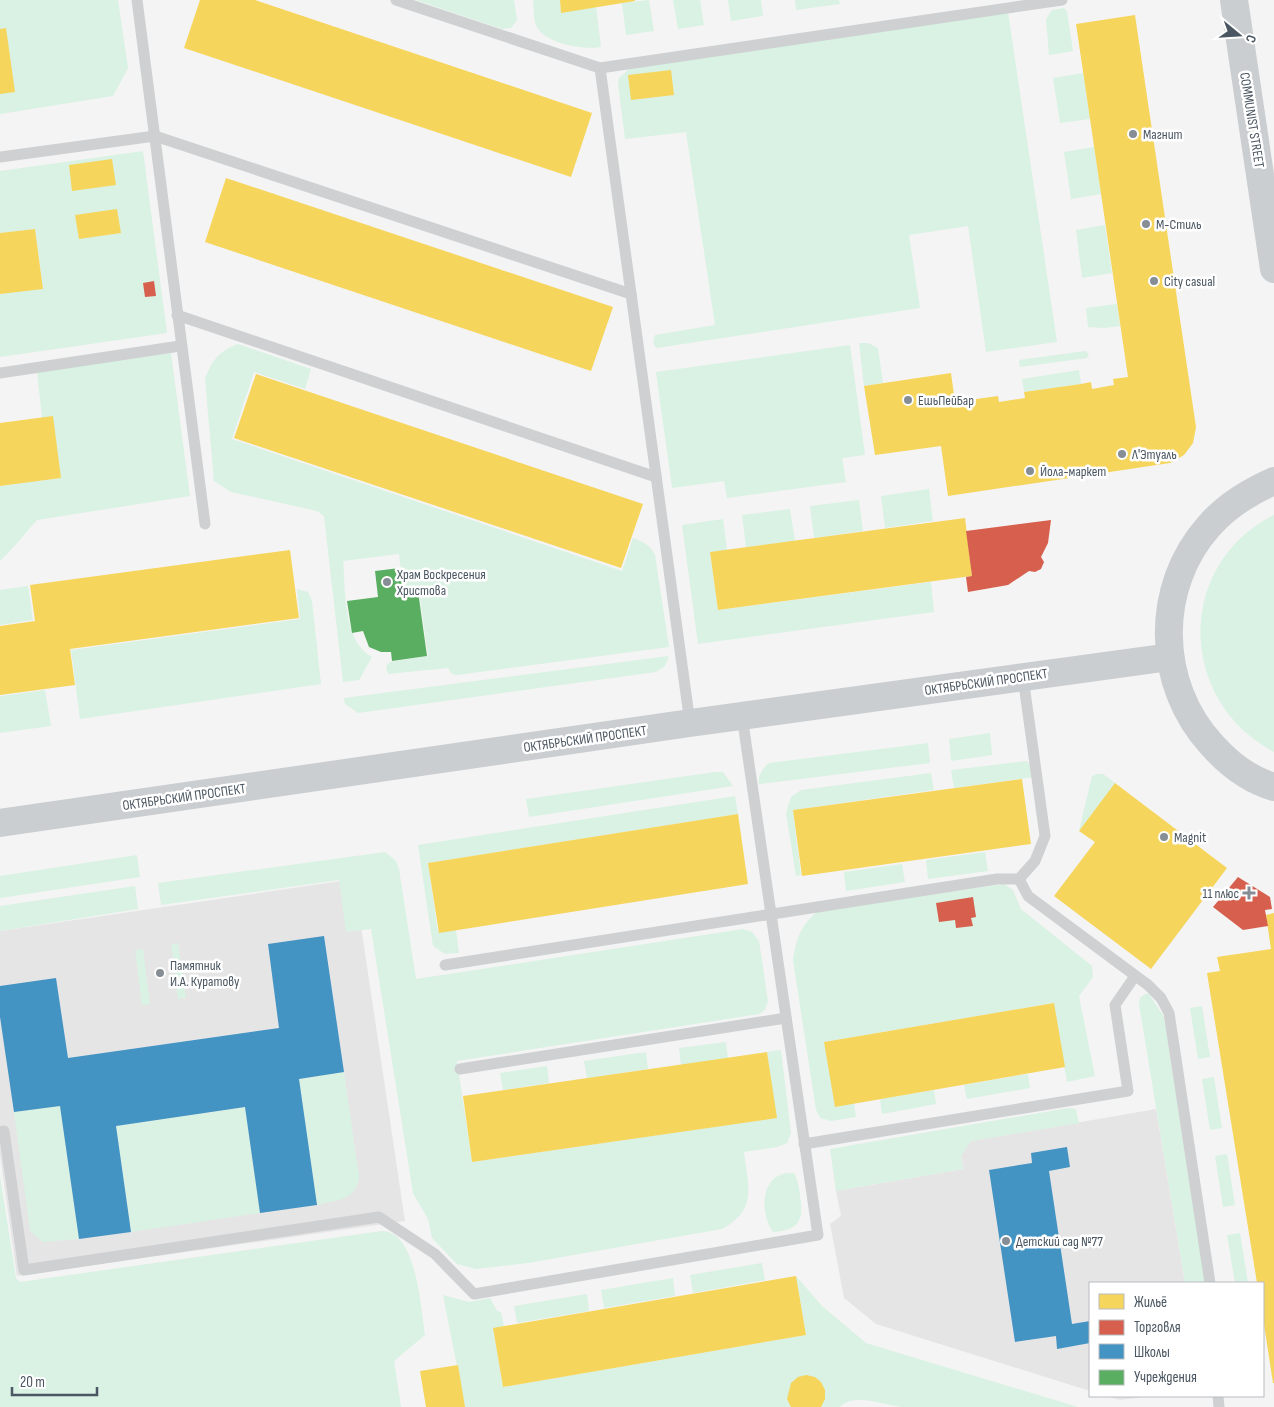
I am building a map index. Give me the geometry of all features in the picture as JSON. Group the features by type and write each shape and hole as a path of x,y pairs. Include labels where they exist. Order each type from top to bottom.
{"main road":[{"name":"СOMMUNIST STREET","path":"1234,0 1274,269"},
{"path":"1273,788 1245,773 1222,756 1203,735 1187,711 1180,694 1170,657 1168,629 1172,601 1179,574 1192,549 1208,526 1228,506 1252,491 1274,481"},
{"name":"ОКТЯБРЬСКИЙ ПРОСПЕКТ","path":"0,823 690,723 1170,657"}],"lane":[{"path":"137,0 180,346 205,524"},
{"path":"396,0 600,68 1062,0"},
{"path":"600,68 690,723"},
{"path":"0,157 155,136 631,294"},
{"path":"176,315 656,477"},
{"path":"0,373 180,346"},
{"path":"446,965 997,879 1019,879 1035,861 1045,836 1023,677"},
{"path":"0,1132 4,1131 24,1270 379,1217 435,1254 474,1294 818,1235 742,716"},
{"path":"1019,879 1028,896 1136,976 1161,998 1169,1013 1210,1282"},
{"path":"804,1144 1128,1091 1114,1005 1136,976"},
{"path":"460,1069 786,1018"}],"shaded area":[{"path":"354,879 405,1221 17,1276 0,1155 0,931"},
{"name":"Детский сад №77","path":"1156,1109 1185,1282 1089,1282 1089,1391 876,1324 844,1298 830,1224 841,1216 836,1191 963,1169 961,1156 971,1141"},
{"path":"1110,1397 1143,1397 1120,1400"}],"green space":[{"path":"0,0 118,0 128,68 113,96 0,114"},
{"path":"416,0 514,0 517,20 511,28 502,29"},
{"path":"533,0 560,0 561,12 596,7 601,47 585,48 557,42 548,38 537,27 534,17"},
{"path":"649,0 654,31 626,35 622,3"},
{"path":"673,0 700,0 704,25 678,29"},
{"path":"728,0 761,0 763,16 731,21"},
{"path":"795,0 839,0 840,4 796,10"},
{"path":"1064,8 1067,11 1073,51 1049,55 1046,19 1052,10"},
{"path":"1008,12 1057,342 986,352 968,226 909,235 920,308 655,347 653,342 655,335 715,325 686,132 625,139 618,84 619,78 629,69"},
{"path":"1083,73 1090,119 1060,123 1053,78"},
{"path":"1094,147 1101,194 1071,199 1064,152"},
{"path":"143,151 167,333 0,357 0,294 43,288 35,229 0,233 0,171"},
{"path":"1105,225 1112,273 1082,278 1076,230"},
{"path":"1117,304 1120,326 1088,327 1086,308"},
{"path":"859,343 868,343 878,348 883,383 864,386"},
{"path":"238,344 311,369 305,389 254,372 232,439 622,571 633,538 640,541 649,546 655,555 669,647 457,675 452,674 448,668 388,674 386,666 390,662 428,656 419,591 404,592 399,554 343,561 347,614 350,627 362,649 372,657 359,680 343,682 324,516 317,511 231,492 214,481 205,379 210,366 217,357"},
{"path":"850,345 865,455 842,458 846,482 727,498 724,481 672,488 656,372"},
{"path":"1085,351 1089,354 1087,358 1020,367 1019,360"},
{"path":"171,353 190,496 37,520 0,561 0,486 61,478 42,418 37,372"},
{"path":"1079,370 1081,384 1024,392 1022,379"},
{"path":"929,489 933,521 885,528 881,496"},
{"path":"859,500 863,531 814,538 810,506"},
{"path":"790,509 795,541 746,547 742,515"},
{"path":"1274,515 1274,752 1242,729 1219,700 1205,668 1200,633 1205,598 1219,566 1242,537"},
{"path":"723,519 727,550 710,553 718,610 931,582 934,612 698,644 682,525"},
{"path":"28,586 33,620 0,625 0,590"},
{"path":"297,589 308,592 312,601 321,684 80,719 71,650 300,619"},
{"path":"669,656 665,666 656,672 358,713 345,704 344,698"},
{"path":"45,690 51,726 0,733 0,696"},
{"path":"990,733 992,755 951,761 949,739"},
{"path":"928,743 930,763 759,784 761,772 769,763"},
{"path":"1027,761 1033,769 1034,777 954,788 951,770"},
{"path":"723,772 733,786 529,817 526,799"},
{"path":"931,773 934,790 793,810 801,875 796,876 786,813 791,797 801,790"},
{"path":"1103,774 1115,783 1079,831 1092,776"},
{"path":"735,796 738,814 428,863 438,932 456,930 459,953 445,954 433,946 418,845"},
{"path":"385,852 396,861 399,869 416,979 743,929 752,932 759,941 768,1001 765,1010 759,1014 457,1061 472,1162 776,1118 767,1052 781,1050 791,1133 787,1143 777,1147 744,1152 748,1196 746,1205 733,1221 722,1229 528,1263 476,1269 457,1264 432,1238 428,1219 413,1193 371,929 346,932 339,880 161,905 158,883"},
{"path":"985,852 988,871 928,879 926,860"},
{"path":"137,855 140,877 0,898 0,876"},
{"path":"902,864 905,882 846,891 844,872"},
{"path":"1004,884 1013,890 1021,909 1092,966 1093,977 1079,996 1095,1076 1067,1082 1053,1003 824,1042 854,1104 856,1117 831,1121 820,1118 816,1110 793,960 803,927 818,911"},
{"path":"135,886 138,909 0,931 0,906"},
{"path":"178,943 186,998 178,999 171,944"},
{"path":"143,949 150,1004 142,1005 135,950"},
{"path":"1145,994 1149,994 1164,1017 1205,1282 1185,1282 1139,1004 1140,998"},
{"path":"1202,1006 1210,1057 1198,1059 1190,1008"},
{"path":"726,1042 728,1058 681,1065 679,1048"},
{"path":"646,1052 648,1069 587,1078 584,1061"},
{"path":"547,1066 549,1083 503,1090 500,1073"},
{"path":"344,1072 359,1177 354,1191 350,1195 317,1205 299,1079"},
{"path":"1028,1074 1030,1088 967,1099 964,1085"},
{"path":"1214,1077 1222,1128 1210,1130 1202,1079"},
{"path":"934,1090 936,1104 882,1114 880,1099"},
{"path":"60,1106 79,1239 43,1242 30,1231 14,1112"},
{"path":"245,1107 260,1213 131,1232 116,1126"},
{"path":"1068,1108 1076,1109 1079,1123 971,1141 961,1156 963,1169 836,1191 830,1149"},
{"path":"1227,1154 1235,1205 1223,1207 1215,1156"},
{"path":"794,1173 797,1181 801,1205 800,1218 798,1223 789,1229 773,1232 766,1216 765,1198 771,1182 777,1176"},
{"path":"0,1176 16,1278 20,1282 382,1231 394,1234 403,1244 410,1257 419,1291 425,1335 394,1361 401,1407 0,1407"},
{"path":"1240,1233 1248,1282 1235,1282 1227,1235"},
{"path":"762,1263 765,1280 693,1293 690,1275"},
{"path":"796,1276 822,1306 866,1343 1078,1407 903,1407 862,1400 846,1403 840,1407 465,1407 443,1295 469,1302 490,1298 497,1311 501,1312 504,1326 493,1329 503,1387 806,1335"},
{"path":"673,1278 675,1296 604,1308 601,1290"},
{"path":"587,1294 589,1311 517,1323 514,1306"}],"building: Жильё":[{"path":"200,0 255,0 592,113 571,177 184,48"},
{"path":"560,0 635,0 635,1 561,13"},
{"path":"1135,15 1196,427 1193,443 1184,455 1170,463 948,496 941,446 875,455 864,386 951,373 955,402 998,396 999,402 1025,398 1024,392 1091,382 1092,389 1114,385 1113,379 1128,377 1076,24"},
{"path":"6,28 15,92 0,94 0,29"},
{"path":"671,70 674,95 631,100 628,75"},
{"path":"112,159 116,185 72,191 69,165"},
{"path":"226,178 613,307 591,371 205,242"},
{"path":"117,209 121,233 79,239 75,215"},
{"path":"35,229 43,289 0,294 0,233"},
{"path":"256,374 643,504 621,568 234,438"},
{"path":"53,416 61,478 0,486 0,423"},
{"path":"965,518 972,576 718,610 710,552"},
{"path":"290,550 299,618 70,649 75,685 0,695 0,626 35,621 30,585"},
{"path":"1022,779 1031,844 802,876 793,810"},
{"path":"1115,783 1227,868 1151,969 1054,896 1095,842 1079,831"},
{"path":"738,814 748,884 439,933 428,863"},
{"path":"1274,913 1274,1383 1264,1324 1264,1282 1257,1282 1207,973 1220,971 1217,957 1271,949 1266,915"},
{"path":"1054,1003 1065,1067 835,1107 824,1042"},
{"path":"767,1052 777,1118 472,1162 463,1096"},
{"path":"796,1276 806,1335 503,1387 493,1328"},
{"path":"458,1365 465,1407 426,1407 420,1371"},
{"path":"806,1375 815,1377 821,1382 825,1390 825,1399 821,1407 791,1407 787,1399 791,1383 798,1377"}],"building: Торговля":[{"path":"154,281 156,296 145,297 143,283"},
{"path":"1051,520 1048,543 1041,557 1044,562 1041,569 1035,572 1029,571 1008,585 968,592 966,577 972,576 966,531"},
{"path":"1238,877 1270,897 1272,909 1265,910 1268,926 1243,930 1213,907"},
{"path":"973,897 976,917 971,918 973,926 956,928 955,920 939,922 936,903"}],"building: Школы":[{"path":"324,936 344,1072 299,1079 317,1205 260,1213 245,1107 116,1126 131,1232 79,1239 60,1106 14,1112 0,1017 0,986 56,978 68,1058 279,1028 268,944"},
{"path":"1067,1147 1070,1167 1049,1171 1072,1324 1089,1321 1089,1343 1057,1349 1056,1336 1015,1342 989,1170 1032,1163 1031,1153"}],"building: Учреждения":[{"path":"400,568 404,593 418,591 427,656 392,661 391,652 381,652 369,647 363,631 352,633 347,601 378,597 375,571"}],"place":[{"name":"Магнит","path":"1133,134"},
{"name":"М-Стиль","path":"1146,224"},
{"name":"City сasual","path":"1154,281"},
{"name":"ЕшьПейБар","path":"908,400"},
{"name":"Л'Этуаль","path":"1122,454"},
{"name":"Йола-маркет","path":"1030,471"},
{"name":"Храм Воскресения Христова","path":"387,582"},
{"name":"Magnit","path":"1164,837"},
{"name":"11 плюс","path":"1249,893"},
{"name":"Памятник И.А. Куратову","path":"160,973"},
{"name":"Детский сад №77","path":"1006,1241"}]}
